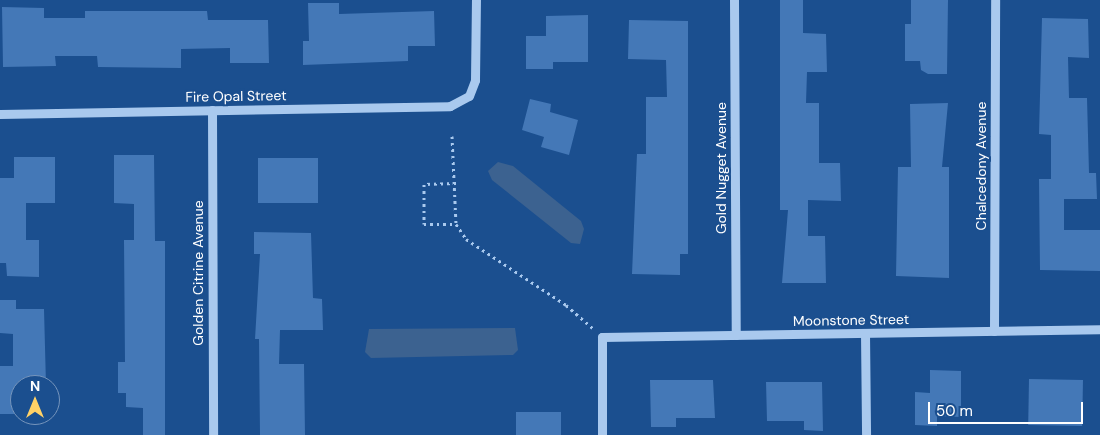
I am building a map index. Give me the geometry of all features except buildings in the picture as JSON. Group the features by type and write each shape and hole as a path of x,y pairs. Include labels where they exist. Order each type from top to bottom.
{"street":[{"name":"Fire Opal Street","path":"0,114 450,106 469,96 475,80 476,0"},
{"name":"Gold Nugget Avenue","path":"734,0 736,335"},
{"name":"Chalcedony Avenue","path":"994,331 995,0"},
{"name":"Golden Citrine Avenue","path":"212,110 213,435"},
{"name":"Moonstone Street","path":"602,337 1100,330"},
{"path":"865,333 866,435"},
{"path":"602,337 602,435"}],"path":[{"path":"452,136 456,183 456,224 466,239 566,305 602,337"},
{"path":"456,183 424,184 424,224 456,224"}],"water":[{"path":"498,162 513,166 581,221 584,229 580,244 571,243 492,180 488,171"},
{"path":"515,328 518,350 513,355 371,358 365,352 369,329"}]}
